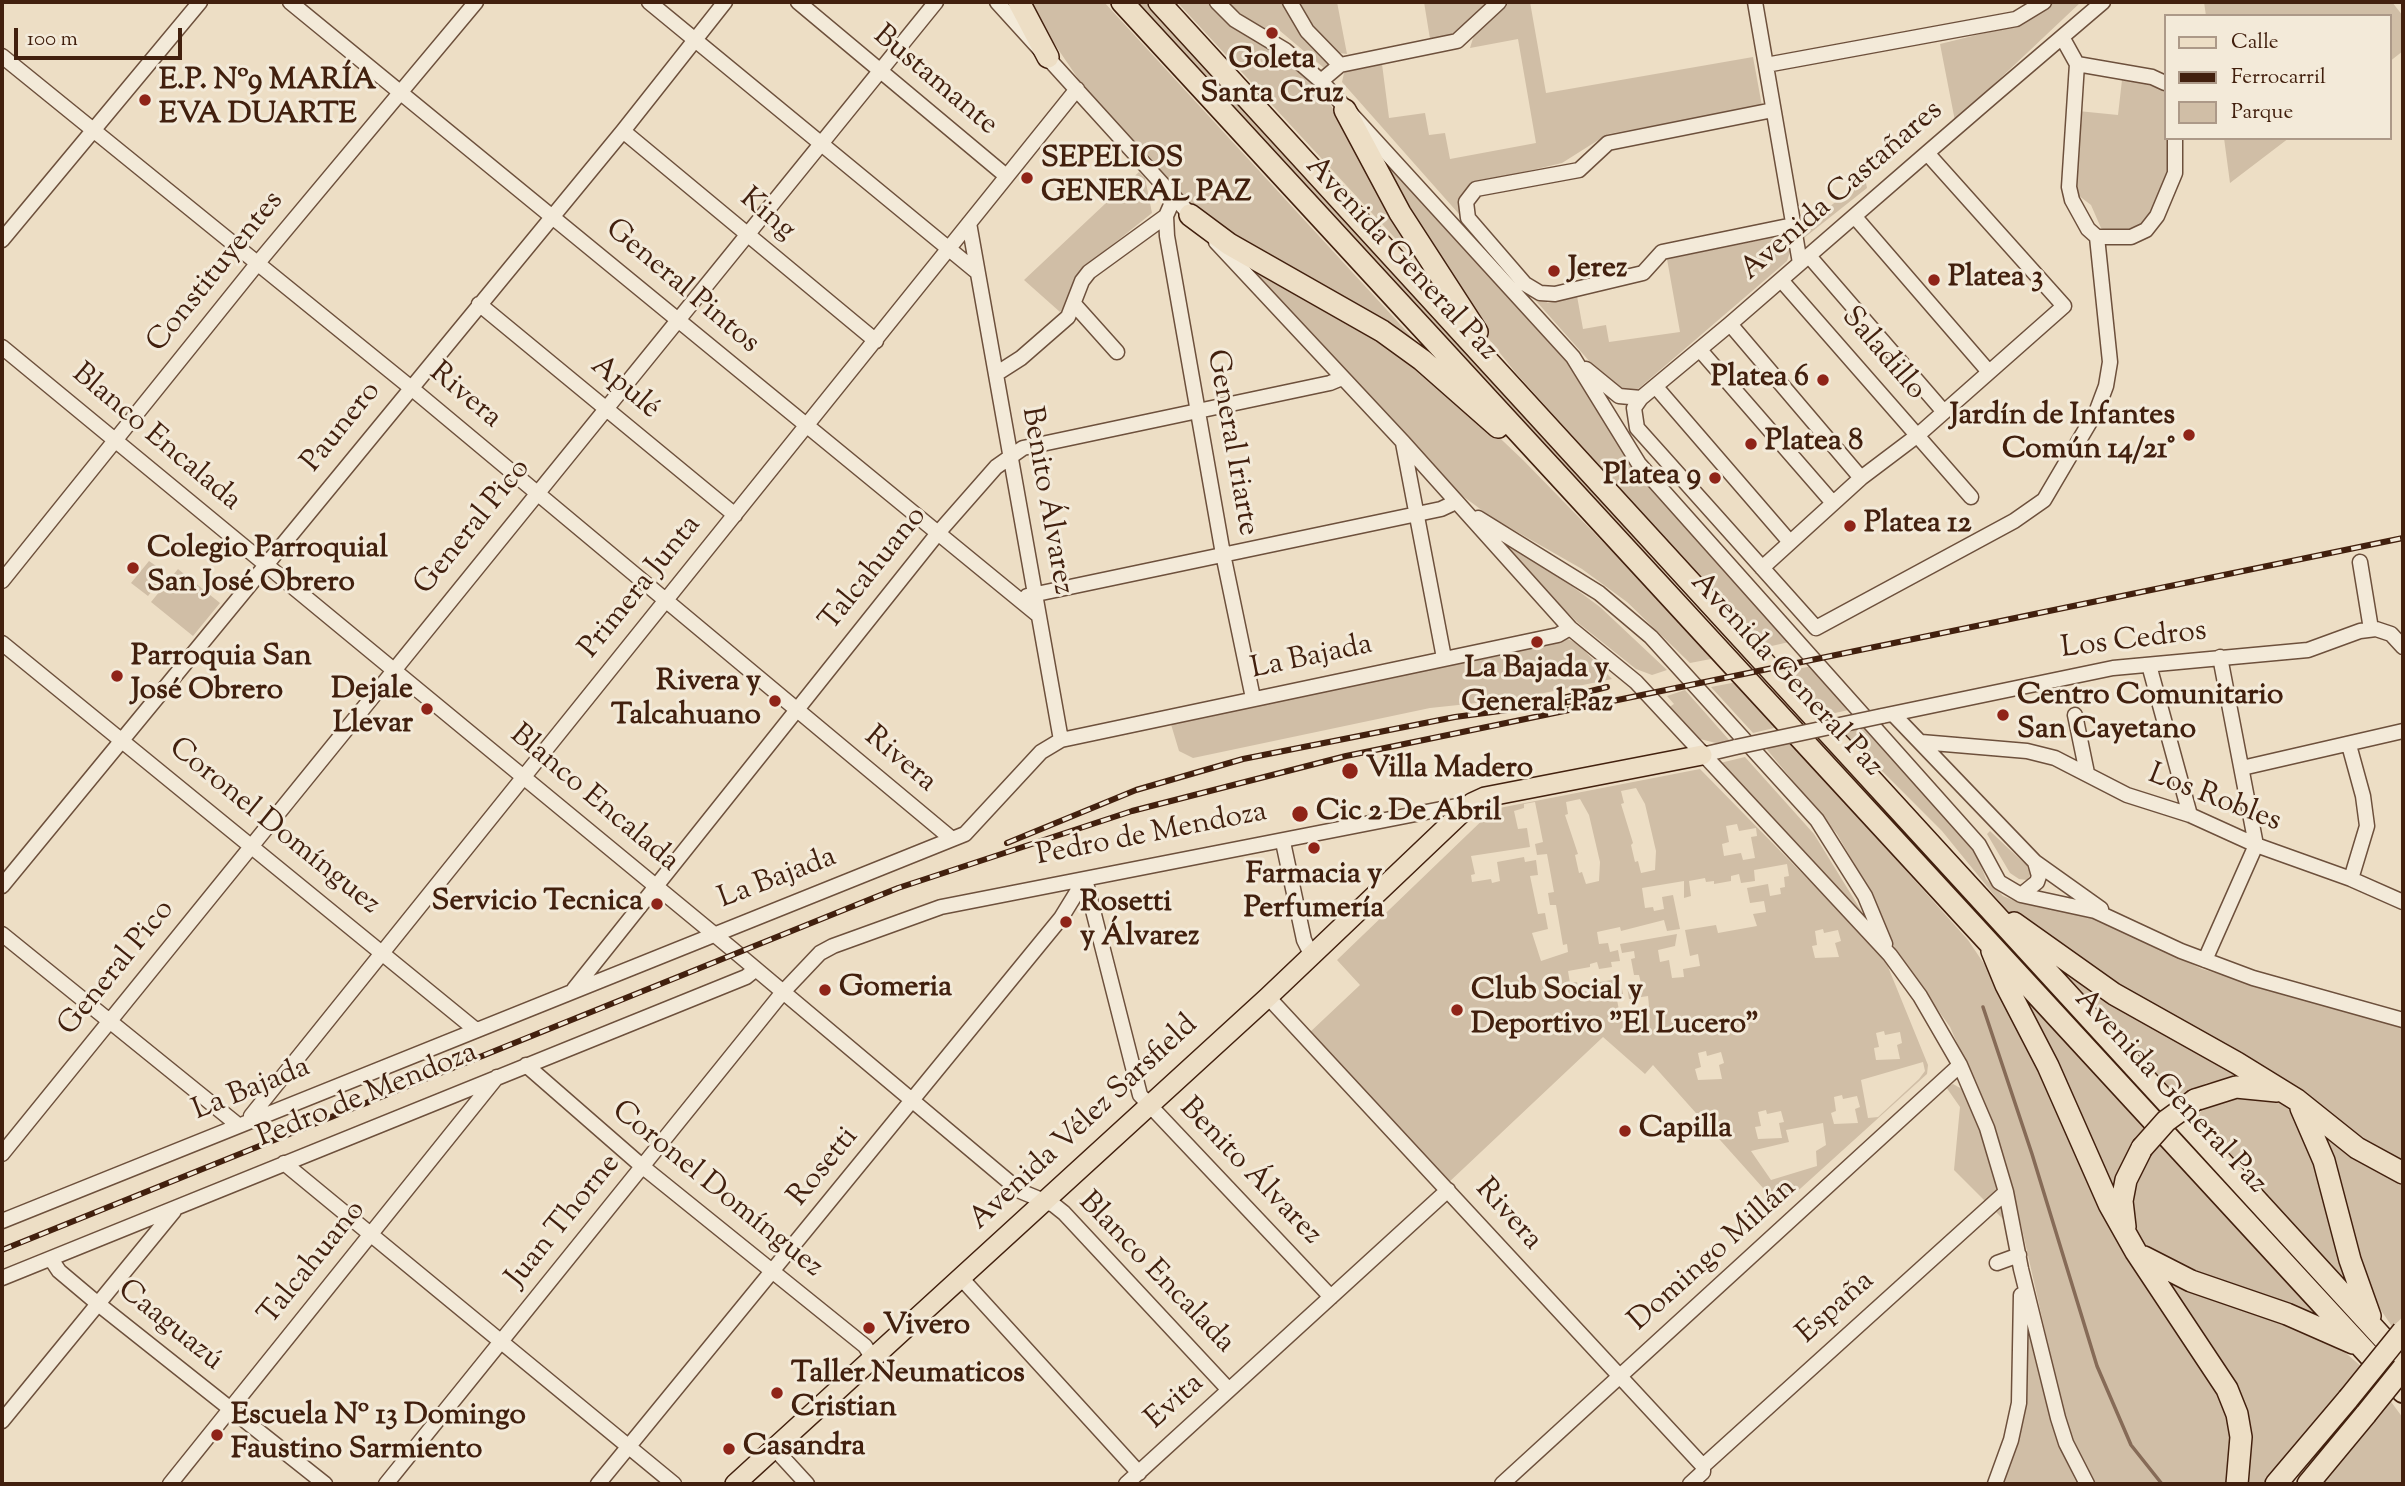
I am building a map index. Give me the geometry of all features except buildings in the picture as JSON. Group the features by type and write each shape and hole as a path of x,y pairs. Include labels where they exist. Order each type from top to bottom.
{"highway":[{"path":"1019,2 1048,57"},
{"name":"Avenida General Paz","path":"1122,2 2403,1392"},
{"name":"Avenida General Paz","path":"1159,2 2403,1360"},
{"path":"1345,110 1400,214 1519,394"},
{"path":"1190,215 1229,244 1382,331 1422,360 1569,487"},
{"path":"1982,901 2114,994 2290,1096 2357,1148 2403,1173"},
{"path":"1987,940 2006,985 2048,1066 2109,1203 2136,1252 2227,1389 2237,1414 2241,1437 2237,1484"},
{"path":"2126,1233 2122,1201 2126,1180 2142,1148 2165,1121 2194,1100 2236,1087 2290,1096 2314,1132 2354,1273 2376,1331"},
{"path":"2136,1252 2191,1281 2287,1314 2360,1346"},
{"path":"2276,1484 2403,1331"},
{"path":"2308,1484 2403,1368"}],"main road":[{"name":"Pedro de Mendoza","path":"1472,803 1485,797 1702,755"},
{"name":"Avenida Vélez Sarsfield","path":"735,1484 1268,997 1472,803"}],"street":[{"path":"2,240 201,2"},
{"name":"General Pintos","path":"290,2 1038,615"},
{"name":"Constituyentes","path":"2,581 257,264 476,2"},
{"path":"649,2 977,272"},
{"name":"Paunero","path":"2,886 551,215 623,131 725,2"},
{"name":"Bustamante","path":"797,2 1005,175"},
{"name":"General Pico","path":"2,1154 536,492 936,2"},
{"path":"997,2 1174,198 1403,442 1570,628 1636,682 1890,955 1920,996 1960,1065 1987,1128 2006,1192 2058,1418 2066,1443 2087,1484"},
{"name":"Avenida General Paz","path":"1216,2 1235,20 1285,50 1321,81 1573,357 1609,391 1629,399 1641,398 1633,415 1637,428 1816,628 2014,521 2044,500 2097,411 2106,386 2110,362 2097,236"},
{"path":"1290,2 1307,32 1340,65"},
{"path":"1321,81 1340,65 1457,41 1499,2"},
{"path":"1755,2 1793,225 1805,260 1944,412"},
{"path":"1766,65 2016,19 2044,2"},
{"name":"Avenida Castañares","path":"1641,398 1731,324 2103,2"},
{"path":"2062,37 2077,64 2069,187 2071,200 2088,229 2097,236 2132,237 2151,223 2169,191 2175,173 2175,140"},
{"name":"Rivera","path":"2,56 410,387 952,839"},
{"path":"2077,64 2152,77 2164,83"},
{"name":"Primera Junta","path":"243,1122 524,778 665,598 736,516 950,250 1005,175 1077,89"},
{"path":"1773,110 1608,143 1579,170 1476,189 1466,202 1468,218 1525,284 1539,293 1555,294 1643,273 1662,252 1793,225"},
{"name":"King","path":"623,131 876,341"},
{"path":"1762,568 1861,478 1918,435 2064,306 1927,153"},
{"path":"996,373 1021,358 1068,317 1082,281 1090,272 1166,216 1174,198"},
{"name":"General Iriarte","path":"1166,216 1223,554 1253,698"},
{"path":"1855,217 1989,372"},
{"name":"Benito Álvarez","path":"969,223 1060,740"},
{"name":"Saladillo","path":"1781,280 1971,497"},
{"name":"Apulé","path":"479,304 736,516"},
{"path":"1074,304 1117,352"},
{"path":"1731,324 1861,478"},
{"name":"Blanco Encalada","path":"2,347 714,933 1020,1191 1045,1201 1064,1213 1229,1390"},
{"path":"1700,350 1833,503"},
{"name":"Avenida General Paz","path":"1573,357 1649,476 1979,845 1999,882 2021,895 2078,906 2116,919 2205,960 2253,978 2403,1018"},
{"name":"Talcahuano","path":"573,990 938,533 996,467 1023,448 1342,378"},
{"path":"1656,387 1789,541"},
{"path":"1403,442 1444,658"},
{"path":"1020,600 1034,592 1458,504 1599,593 1651,638 1817,820 1865,897 1890,955"},
{"path":"2360,562 2371,629 2391,634 2403,647"},
{"name":"La Bajada","path":"2,1221 952,839 974,828 1041,752 1060,740 1558,635 1570,628"},
{"name":"Los Cedros","path":"1888,715 2029,683 2149,665 2308,650 2371,629"},
{"name":"Coronel Domínguez","path":"2,643 476,1030"},
{"path":"2205,960 2256,845 2220,657"},
{"path":"2149,665 2190,816"},
{"name":"Avenida General Paz","path":"1888,715 1922,742 2035,862 2116,919"},
{"name":"Pedro de Mendoza","path":"1702,755 1888,715"},
{"path":"2075,715 2087,773"},
{"path":"2242,768 2403,731"},
{"name":"Los Robles","path":"1922,742 2027,751 2055,758 2127,795 2190,816 2256,845 2351,879 2403,902"},
{"path":"2349,745 2363,796 2367,827 2351,879"},
{"name":"Pedro de Mendoza","path":"783,992 820,953 905,918 941,907 1472,803"},
{"path":"1283,842 1304,940 1312,956"},
{"path":"2021,895 2038,882 2035,862"},
{"name":"Benito Álvarez","path":"1085,879 1137,1089 1148,1105 1331,1297"},
{"name":"Rosetti","path":"598,1484 1066,912 1085,879"},
{"path":"2,934 243,1122"},
{"name":"Pedro de Mendoza","path":"2,1278 746,977 756,969"},
{"name":"Juan Thorne","path":"386,1484 783,992"},
{"name":"Rivera","path":"1268,997 1703,1469"},
{"name":"Coronel Domínguez","path":"526,1065 643,1167 865,1346 873,1357"},
{"name":"Domingo Millán","path":"1502,1484 1960,1065"},
{"name":"Talcahuano","path":"170,1484 498,1076"},
{"path":"284,1163 674,1484"},
{"name":"Evita","path":"1126,1484 1448,1190"},
{"name":"España","path":"1690,1484 1703,1469 2006,1192"},
{"path":"2,1421 177,1207"},
{"name":"Caaguazú","path":"51,1259 59,1271 97,1303 325,1484"},
{"path":"1997,1263 2020,1262"},
{"path":"1995,1484 2011,1440 2019,1403 2020,1262"},
{"path":"962,1279 1139,1473"},
{"path":"774,1448 807,1484"}],"green space":[{"path":"1026,2 1104,2 1432,359 1195,211 1079,80"},
{"path":"1136,2 1146,2 1446,328 1700,612"},
{"path":"1177,2 1209,2 1242,33 1289,62 1322,93 1361,149 1420,260 1418,263"},
{"path":"1227,2 1285,2 1289,16 1328,67 1324,68 1279,30 1263,29"},
{"path":"1300,2 1337,2 1347,54 1339,53 1312,24"},
{"path":"1424,2 1489,2 1454,35 1430,39"},
{"path":"1508,2 1530,2 1546,93 1753,57 1762,106 1608,134 1562,163 1485,181 1462,205 1539,298 1548,303 1577,296 1583,329 1606,325 1609,342 1680,332 1667,259 1787,237 1791,249 1787,261 1638,389 1622,393 1614,389 1342,82 1344,73 1349,70 1382,64 1389,118 1425,113 1429,135 1445,133 1450,159 1536,143 1518,39 1470,48 1474,35"},
{"path":"2048,2 2081,2 1955,121 1940,44 2009,27"},
{"path":"2204,2 2392,2 2403,16 2403,51 2391,60 2391,14 2206,14"},
{"path":"2122,80 2156,84 2164,91 2164,140 2171,140 2171,172 2165,191 2142,228 2113,234 2101,228 2091,205 2074,192 2078,111 2118,115"},
{"path":"1364,134 1568,361 1636,472 1789,642 1763,648 1515,372 1465,309"},
{"path":"2224,140 2286,140 2230,183"},
{"path":"1139,172 1145,178 1152,213 1082,269 1070,290 1068,306 1060,312 1024,280"},
{"path":"1865,178 1867,188 1804,238 1802,229"},
{"path":"1240,256 1363,323 1446,387 1523,460 1716,658 1690,663 1627,602 1582,569 1491,517 1456,491"},
{"path":"1492,537 1550,570 1600,607 1667,670 1652,675 1636,669 1577,622"},
{"path":"149,561 166,573 148,596 131,583"},
{"path":"178,569 220,603 193,636 151,602"},
{"path":"1568,639 1578,644 1612,679 1515,699 1430,708 1193,758 1179,751 1170,721"},
{"path":"1812,666 1853,709 1826,715 1788,671"},
{"path":"1737,682 1778,727 1753,733 1711,687"},
{"path":"1685,690 1730,741 1716,743 1696,738 1668,708 1674,704 1667,696"},
{"path":"1869,727 1974,848 1986,879 2003,896 2020,903 2093,917 2202,969 2403,1027 2403,1166 2115,988 2011,916 1942,831 1843,732"},
{"path":"1790,741 1968,940 1999,986 2206,1365 2230,1415 2232,1484 2095,1484 2073,1441 2064,1415 2013,1189 1989,1116 1950,1027 1896,951 1872,895 1837,834 1764,746"},
{"path":"1745,757 1814,834 1865,917 1720,763"},
{"path":"1700,769 1884,957 1928,1065 1927,1074 1780,1207 1653,1065 1645,1074 1603,1037 1447,1184 1308,1034 1360,985 1337,960 1494,809","holes":["1636,788 1645,804 1656,851 1655,870 1641,873 1638,861 1635,862 1631,845 1633,843 1621,804 1624,803 1621,791","1580,799 1589,815 1600,862 1599,881 1586,884 1582,872 1579,873 1575,855 1578,854 1565,815 1568,814 1566,802","1535,802 1543,842 1535,844 1537,855 1547,854 1554,892 1548,893 1550,905 1556,905 1563,945 1567,944 1568,952 1541,961 1532,933 1548,929 1545,913 1538,914 1530,876 1538,875 1536,860 1525,862 1524,857 1497,862 1500,881 1492,883 1491,879 1472,882 1471,875 1475,874 1471,856 1530,847 1527,828 1518,829 1514,811 1524,808 1524,804","1737,824 1739,831 1756,828 1757,836 1751,837 1755,858 1743,860 1741,853 1724,856 1722,844 1729,842 1726,826","1787,864 1789,876 1784,877 1785,887 1780,888 1781,894 1770,896 1768,884 1747,888 1750,903 1764,901 1766,912 1753,914 1757,926 1718,933 1716,925 1685,930 1690,956 1698,954 1700,966 1683,969 1684,977 1672,978 1669,960 1660,962 1658,950 1675,946 1677,934 1620,944 1622,953 1634,951 1635,958 1631,959 1634,975 1639,975 1641,983 1627,986 1629,999 1648,996 1649,1006 1642,1008 1644,1025 1633,1027 1632,1019 1612,1023 1610,1012 1619,1010 1616,995 1623,994 1620,978 1596,983 1598,994 1588,996 1587,991 1579,992 1577,982 1570,983 1568,971 1590,967 1590,964 1597,962 1599,969 1612,967 1611,962 1620,961 1618,950 1610,952 1608,943 1599,944 1597,932 1620,927 1621,931 1664,920 1667,931 1680,929 1673,895 1662,897 1664,909 1654,911 1653,907 1645,908 1642,888 1684,881 1684,898 1691,896 1689,881 1705,878 1706,882 1714,881 1714,884 1731,881 1731,876 1739,874 1741,883 1755,881 1754,870","1823,929 1824,933 1838,930 1841,941 1835,943 1839,957 1815,958 1812,946 1817,945 1815,931","1884,1031 1885,1035 1900,1032 1902,1043 1897,1045 1900,1059 1876,1060 1874,1048 1879,1047 1876,1033","1706,1051 1707,1056 1721,1052 1724,1063 1719,1065 1722,1079 1698,1080 1695,1069 1701,1067 1698,1053","1923,1062 1925,1071 1919,1079 1878,1117 1868,1118 1861,1080","1842,1095 1843,1099 1857,1096 1860,1107 1855,1109 1858,1123 1834,1124 1831,1113 1836,1111 1834,1097","1766,1110 1767,1114 1781,1111 1784,1122 1779,1123 1782,1138 1758,1139 1755,1127 1761,1126 1758,1112","1823,1123 1826,1145 1816,1151 1817,1166 1771,1180 1751,1151 1789,1142 1786,1130"]},
{"path":"1990,831 2027,866 2031,874 2027,880 2019,879 2010,873 1987,834"},
{"path":"2041,957 2109,1000 2249,1079 2207,1083 2174,1100"},
{"path":"2013,983 2144,1127 2120,1167 2114,1199"},
{"path":"1953,1084 1962,1089 1979,1126 2007,1223 1954,1170 1960,1107 1946,1087"},
{"path":"2241,1097 2278,1100 2288,1105 2303,1122 2358,1299 2190,1118 2213,1104"},
{"path":"2316,1123 2403,1180 2403,1316 2393,1328 2366,1288"},
{"path":"2159,1144 2328,1326 2194,1276 2144,1248 2135,1231 2134,1194 2144,1166"},
{"path":"2157,1272 2287,1321 2340,1348 2362,1367 2266,1484 2244,1484 2246,1430"},
{"path":"2028,1328 2060,1448 2077,1484 2002,1484 2025,1404"},
{"path":"2389,1399 2403,1418 2403,1484 2319,1484"}],"waterway":[{"path":"1983,1007 2032,1154 2097,1366 2131,1445 2162,1484"}],"railway":[{"path":"2,1250 898,888 1132,811 1346,756 2403,538"},
{"path":"1563,698 1607,687"},
{"path":"1007,843 1136,790 1243,759 1455,717 1575,701"}],"place":[{"name":"Goleta Santa Cruz","path":"1272,33"},
{"name":"E.P. Nº9 MARÍA EVA DUARTE","path":"145,100"},
{"name":"SEPELIOS GENERAL PAZ","path":"1027,178"},
{"name":"Jerez","path":"1554,271"},
{"name":"Platea 3","path":"1934,280"},
{"name":"Platea 6","path":"1823,380"},
{"name":"Jardín de Infantes Común 14/21°","path":"2189,435"},
{"name":"Platea 8","path":"1751,444"},
{"name":"Platea 9","path":"1715,478"},
{"name":"Platea 12","path":"1850,526"},
{"name":"Colegio Parroquial San José Obrero","path":"133,568"},
{"name":"La Bajada y General Paz","path":"1537,642"},
{"name":"Parroquia San José Obrero","path":"117,676"},
{"name":"Rivera y Talcahuano","path":"775,701"},
{"name":"Dejale Llevar","path":"427,709"},
{"name":"Centro Comunitario San Cayetano","path":"2003,715"},
{"name":"Villa Madero","path":"1350,771"},
{"name":"Cic 2 De Abril","path":"1300,814"},
{"name":"Farmacia y Perfumería","path":"1314,848"},
{"name":"Servicio Tecnica","path":"657,904"},
{"name":"Rosetti y Álvarez","path":"1066,922"},
{"name":"Gomeria","path":"825,990"},
{"name":"Club Social y Deportivo \"El Lucero\"","path":"1457,1010"},
{"name":"Capilla","path":"1625,1131"},
{"name":"Vivero","path":"869,1328"},
{"name":"Taller Neumaticos Cristian","path":"777,1393"},
{"name":"Escuela Nº 13 Domingo Faustino Sarmiento","path":"217,1435"},
{"name":"Casandra","path":"729,1449"}]}
